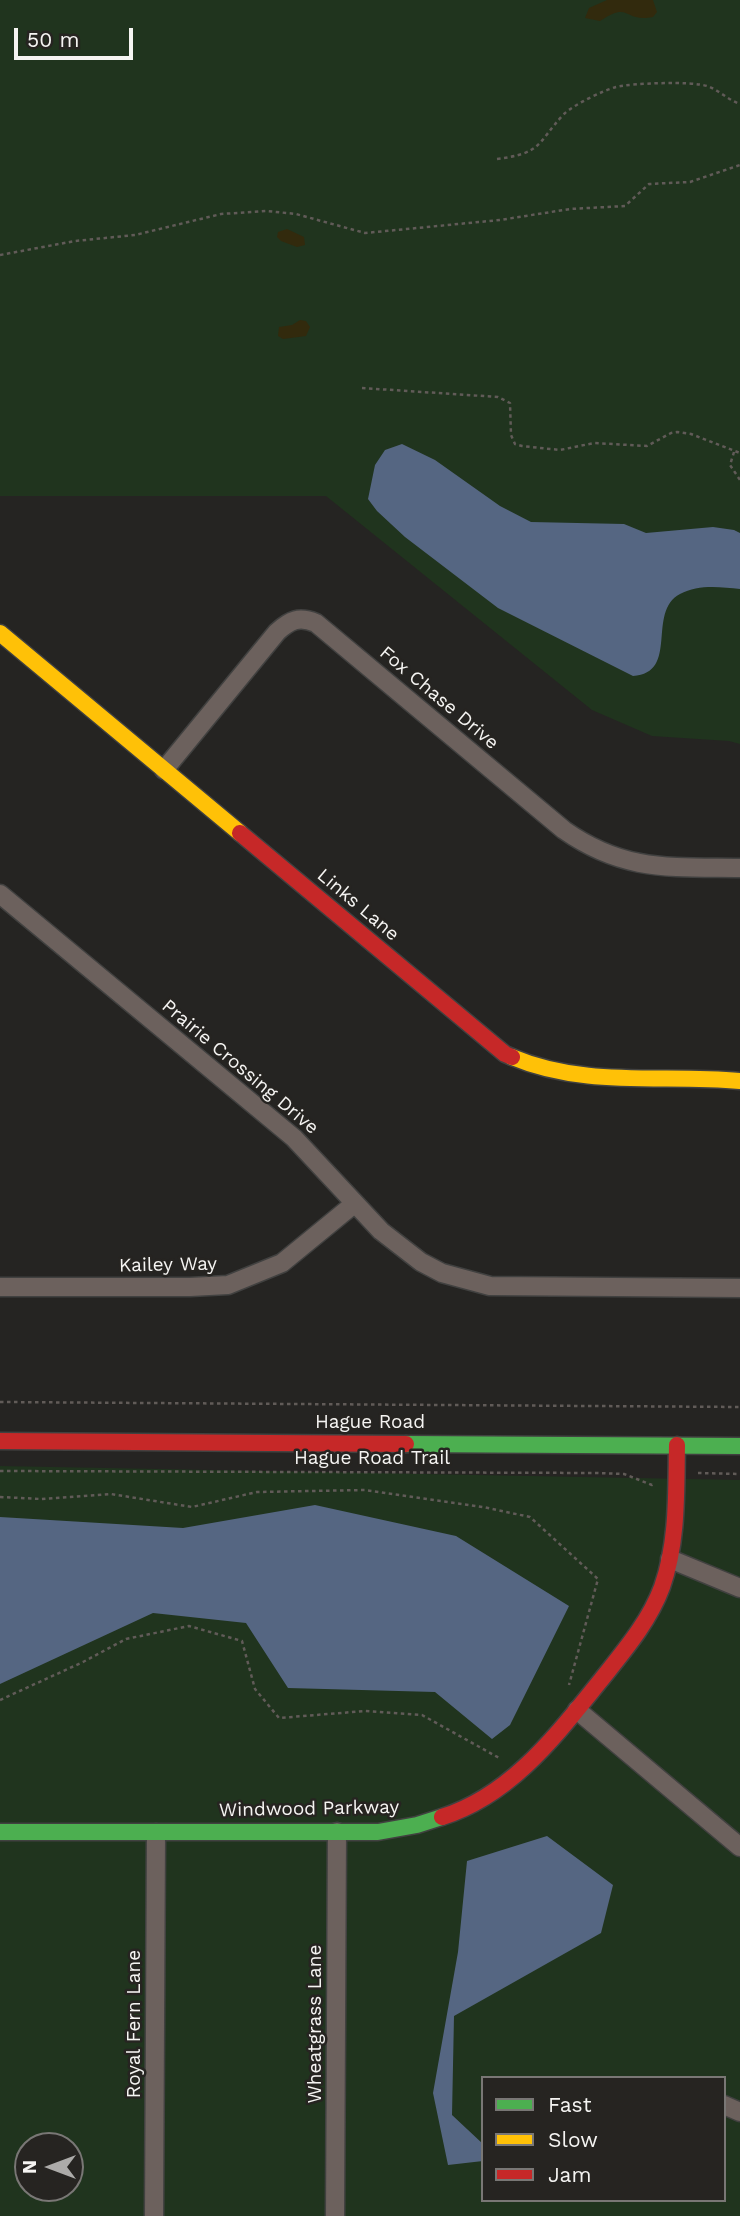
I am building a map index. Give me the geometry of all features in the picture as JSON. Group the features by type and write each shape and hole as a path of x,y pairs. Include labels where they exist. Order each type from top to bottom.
{"street":[{"name":"Fox Chase Drive","path":"164,770 277,632 286,623 299,618 316,623 564,830 585,844 612,857 658,867 740,868"},
{"name":"Links Lane","path":"0,633 505,1054 524,1064 571,1076 598,1079 701,1078 740,1081"},
{"name":"Prairie Crossing Drive","path":"0,894 294,1138 381,1231 421,1262 442,1273 490,1286 740,1288"},
{"name":"Kailey Way","path":"0,1287 228,1285 282,1264 354,1204"},
{"name":"Hague Road","path":"0,1441 740,1446"},
{"name":"Windwood Parkway","path":"0,1832 378,1832 404,1829 453,1815 472,1806 509,1782 530,1764 631,1643 651,1613 662,1588 675,1528 677,1446"},
{"path":"670,1559 740,1588"},
{"path":"577,1710 740,1847"},
{"name":"Wheatgrass Lane","path":"335,2216 337,1832"},
{"name":"Royal Fern Lane","path":"154,2216 156,1833"}],"path":[{"path":"497,159 518,156 532,150 544,141 566,112 616,87 697,84 710,87 740,104"},
{"path":"0,255 75,241 135,235 221,214 267,211 296,214 365,233 500,220 570,209 625,206 649,184 690,182 740,165"},
{"path":"362,388 498,397 507,400 510,403 511,435 515,444 522,446 560,450 594,443 647,446 677,432 691,434 740,453"},
{"path":"734,451 730,465 740,480"},
{"path":"0,1402 740,1406"},
{"name":"Hague Road Trail","path":"0,1471 598,1473 624,1474 652,1485 676,1473 740,1474"},
{"path":"0,1497 41,1499 111,1494 192,1507 257,1492 365,1490 483,1507 530,1517 598,1579 569,1687"},
{"path":"0,1700 126,1639 189,1626 242,1641 255,1689 279,1718 365,1711 422,1715 507,1763"}],"green space":[{"path":"0,0 740,0 740,744 652,736 592,710 326,496 0,496"},
{"path":"0,1466 740,1480 740,2216 0,2216"}],"sand":[{"path":"607,0 653,0 657,12 653,17 643,18 617,12 600,21 585,18 589,8"},
{"path":"287,229 304,237 305,245 297,247 281,241 277,237 278,232"},
{"path":"300,320 306,321 310,327 306,336 283,339 278,336 279,327 292,325"}],"water":[{"path":"402,444 435,460 500,506 531,522 624,524 646,533 713,527 734,530 740,533 740,589 702,587 680,594 670,603 665,614 660,653 655,664 647,672 633,676 498,608 405,537 377,511 368,499 375,465 385,450"},
{"path":"315,1505 456,1536 569,1606 510,1725 492,1739 435,1692 288,1688 246,1623 153,1613 0,1684 0,1517 183,1528"},
{"path":"547,1836 613,1885 601,1933 454,2016 452,2115 481,2142 481,2161 448,2165 433,2093 458,1952 467,1861"}],"traffic: fast":[{"path":"406,1444 740,1446"},
{"path":"0,1832 378,1832 442,1817"}],"traffic: slow":[{"path":"0,633 240,833"},
{"path":"512,1057 540,1067 596,1076 740,1081"}],"traffic: jam":[{"path":"240,833 505,1054 512,1057"},
{"path":"0,1441 406,1444"},
{"path":"442,1817 490,1794 531,1760 584,1700 643,1624 657,1600 671,1552 677,1445"}]}
